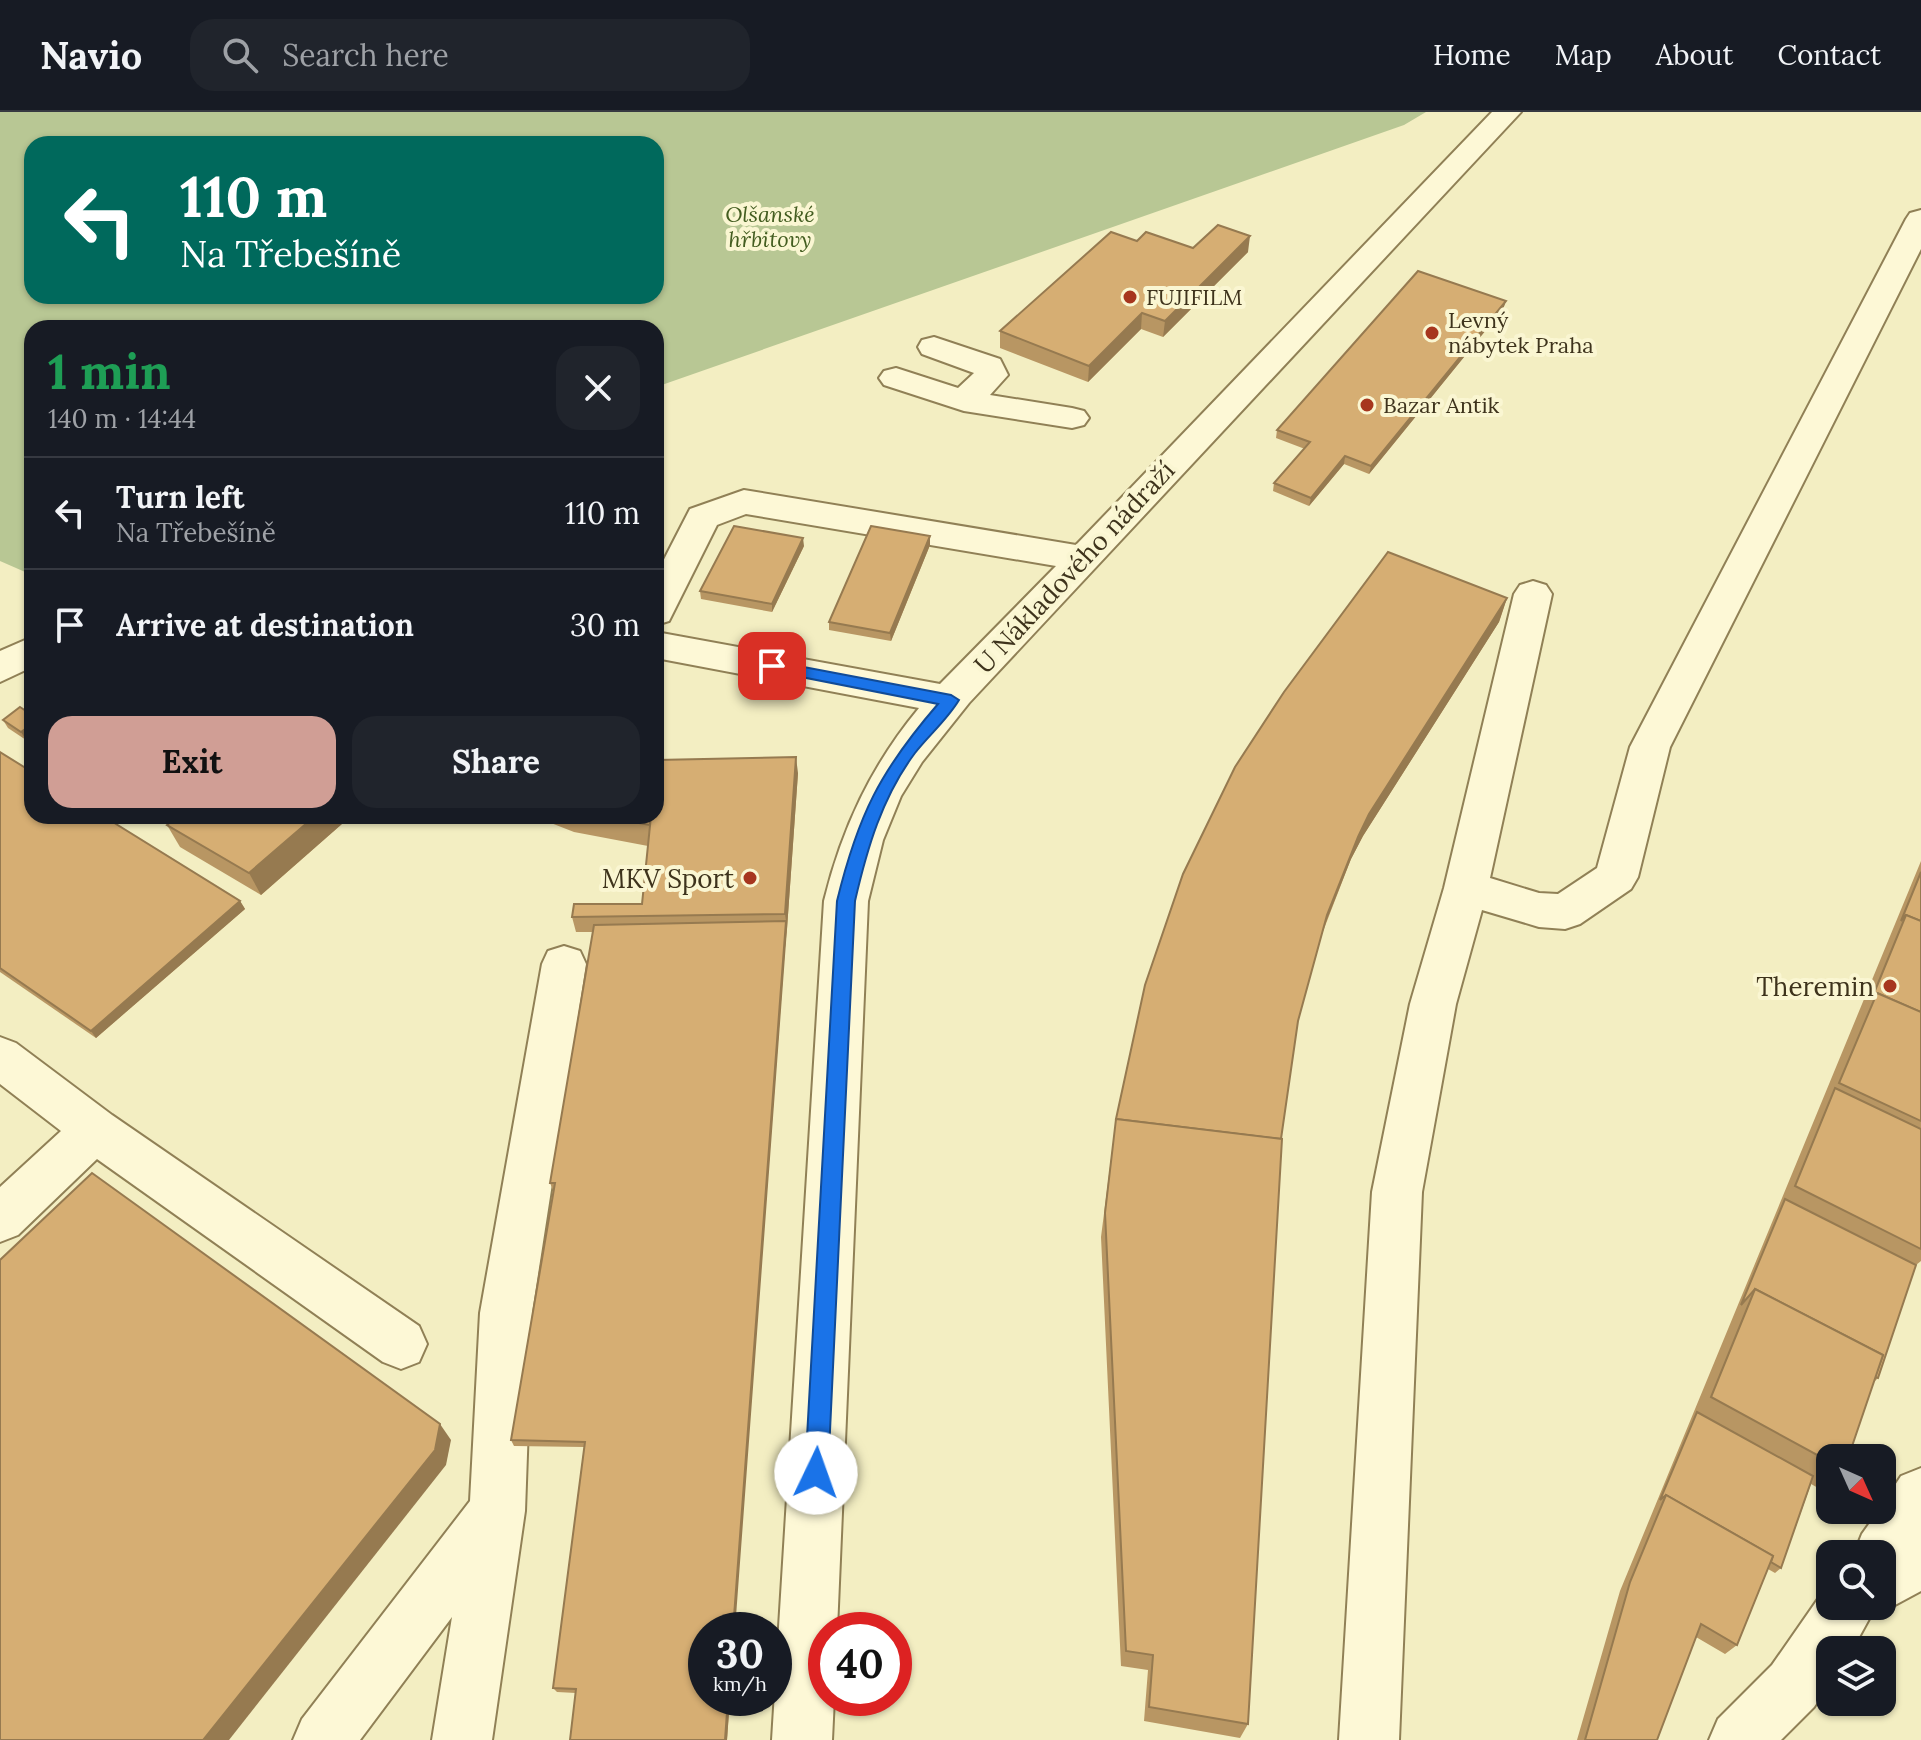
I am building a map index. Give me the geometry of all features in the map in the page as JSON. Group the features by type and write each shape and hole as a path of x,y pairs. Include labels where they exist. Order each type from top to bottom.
{"street":[{"name":"U Nákladového nádraží","path":"802,1740 846,901 860,843 886,785 909,749 951,700 1173,460 1507,112"},
{"path":"1466,888 1539,910 1565,912 1616,877 1650,747 1921,219"},
{"path":"934,347 988,366 991,371 991,375 964,401"},
{"path":"896,378 964,401 1072,418"},
{"path":"664,596 703,517 744,502 1084,558"},
{"path":"1369,1740 1397,1192 1433,1004 1466,888 1533,594"},
{"path":"664,646 951,700"},
{"path":"0,668 24,654"},
{"path":"462,1740 497,1511 506,1313 564,964"},
{"path":"0,1057 95,1130 401,1344"},
{"path":"0,1219 95,1130"},
{"path":"1891,1540 1921,1496"},
{"path":"323,1740 497,1511"},
{"path":"1896,1574 1921,1558"},
{"path":"1739,1740 1793,1686 1838,1620"}],"green space":[{"name":"Olšanské hřbitovy","path":"0,112 1426,112 1404,125 664,384 664,320 24,320 24,572 0,561"}],"building":[{"name":"FUJIFILM","path":"1218,225 1250,236 1165,321 1142,313 1089,366 1000,331 1111,232 1137,241 1146,232 1193,248"},
{"path":"1418,271 1506,301 1371,466 1345,456 1311,498 1274,483 1310,442 1277,430"},
{"path":"734,526 803,538 772,604 700,591"},
{"path":"871,526 930,536 890,633 829,622"},
{"path":"1388,552 1507,598 1369,814 1358,837 1327,915 1298,1021 1281,1139 1116,1119 1145,985 1183,874 1235,767 1284,692"},
{"path":"20,707 24,710 24,730 21,732 3,720"},
{"path":"0,752 24,767 24,824 116,824 240,901 91,1031 0,968"},
{"path":"796,757 785,914 572,917 574,904 642,904 650,824 664,824 664,760"},
{"path":"168,824 306,824 249,873"},
{"path":"1921,872 1921,921 1906,915 1901,921"},
{"path":"1906,915 1921,921 1921,1012 1877,993 1872,998"},
{"path":"786,921 734,1612 688,1612 688,1716 727,1716 725,1740 570,1740 576,1689 553,1688 585,1442 511,1440 555,1183 550,1183 594,925"},
{"path":"1877,993 1921,1012 1921,1121 1839,1083"},
{"path":"1835,1088 1921,1129 1921,1249 1795,1186"},
{"path":"1116,1119 1282,1139 1248,1724 1149,1707 1153,1655 1126,1651 1105,1213"},
{"path":"92,1173 440,1424 435,1450 203,1740 0,1740 0,1260"},
{"path":"1785,1199 1916,1265 1878,1378 1875,1377 1883,1355 1755,1289 1741,1305"},
{"path":"1755,1289 1883,1355 1853,1444 1816,1444 1816,1454 1711,1397"},
{"path":"1697,1412 1813,1476 1781,1568 1771,1562 1773,1556 1666,1495 1660,1500"},
{"path":"1666,1495 1773,1556 1737,1645 1701,1624 1657,1740 1585,1740 1630,1582"}],"place":[{"name":"FUJIFILM","path":"1130,297"},
{"name":"Levný nábytek Praha","path":"1432,333"},
{"name":"Bazar Antik","path":"1367,405"},
{"name":"MKV Sport","path":"750,878"},
{"name":"Theremin","path":"1890,986"}],"route":[{"path":"772,666 951,700 909,749 886,785 860,843 846,901 816,1473"}]}
